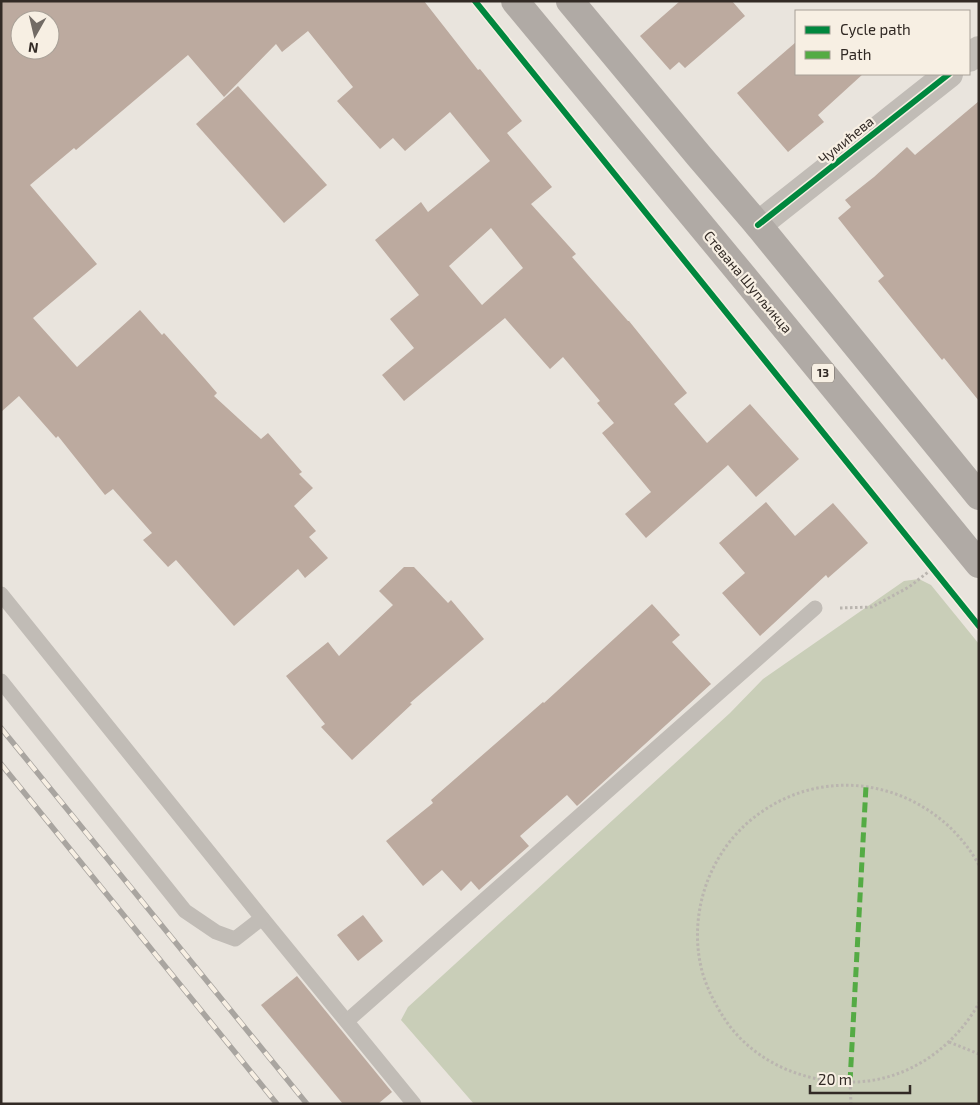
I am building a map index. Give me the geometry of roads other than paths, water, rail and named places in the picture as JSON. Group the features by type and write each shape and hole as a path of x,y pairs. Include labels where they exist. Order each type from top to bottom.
{"main road":[{"name":"Стевана Шупљикца","path":"515,1 979,564"},
{"path":"570,1 758,225 979,496"}],"street":[{"name":"Чумићева","path":"758,225 948,75"}],"lane":[{"path":"1,594 414,1104"},
{"path":"347,1021 815,608"},
{"path":"1,681 185,911 216,932 235,939 262,918"}],"railway":[{"path":"1,728 307,1104"},
{"path":"1,764 277,1104"}]}
